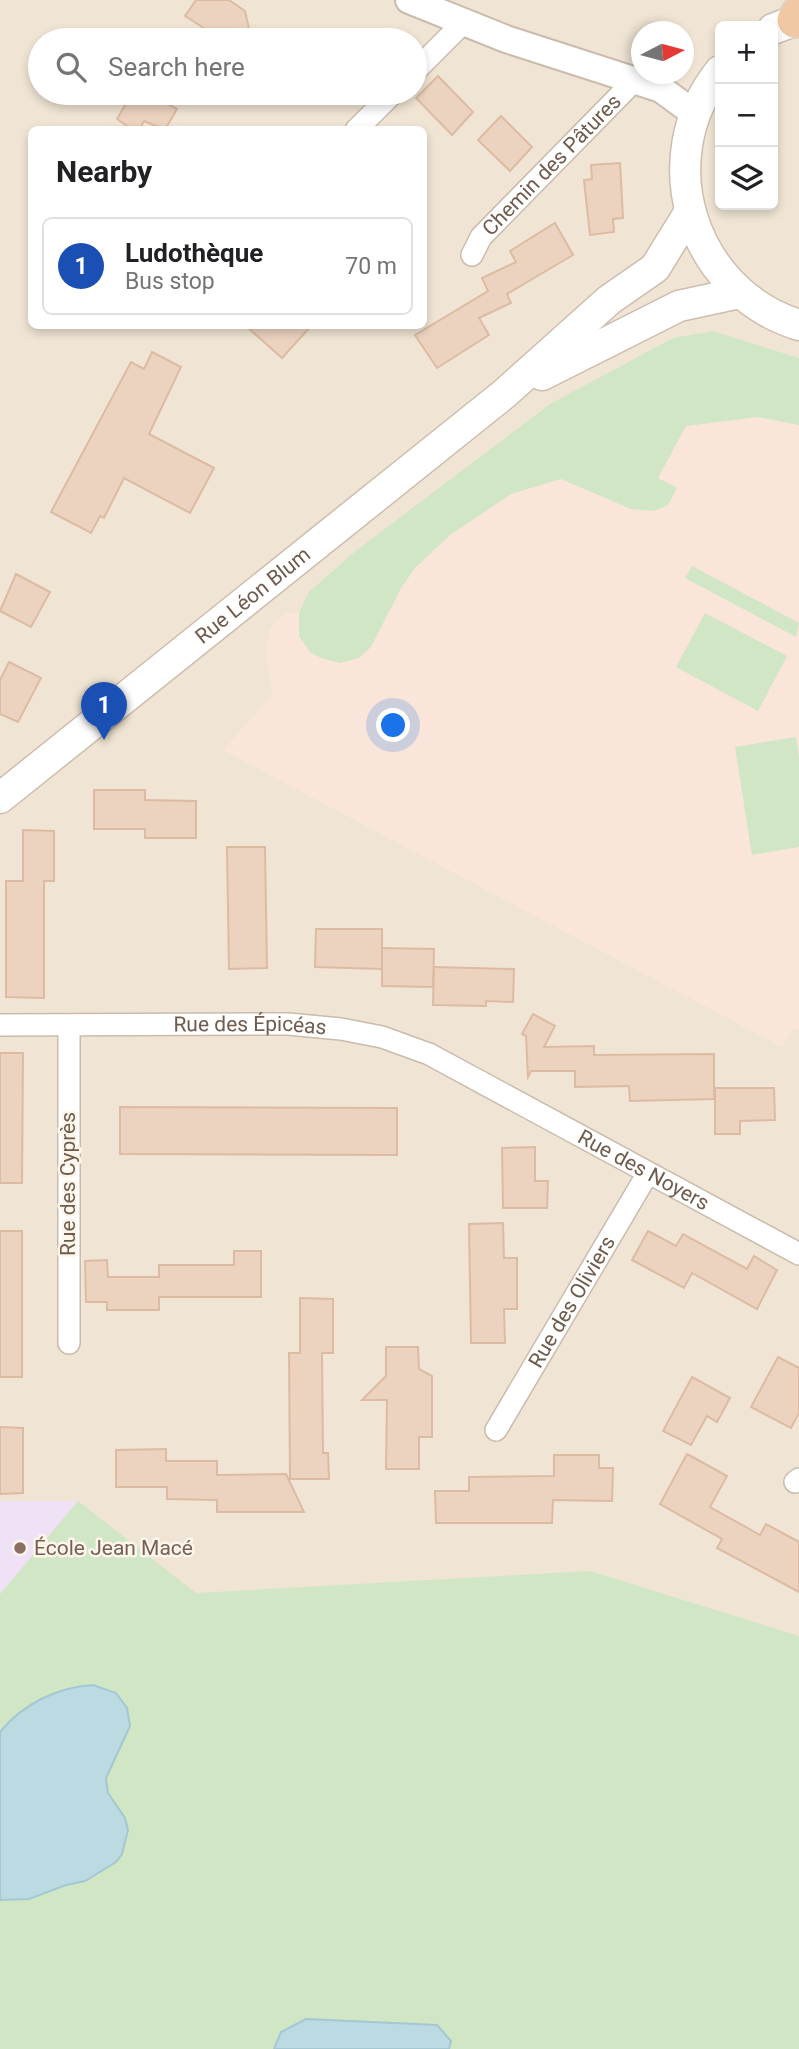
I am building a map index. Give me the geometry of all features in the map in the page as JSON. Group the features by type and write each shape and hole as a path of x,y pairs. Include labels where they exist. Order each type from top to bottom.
{"main road":[{"path":"715,78 695,114 685,152 684,176 689,213 703,247 718,271 760,308 799,325"},
{"name":"Rue Léon Blum","path":"0,798 504,394 609,300 655,268 689,213"},
{"name":"Rue Léon Blum","path":"504,394 679,306 740,293"}],"street":[{"name":"Chemin des Pâtures","path":"410,0 506,39 631,79"},
{"path":"427,59 464,22"},
{"name":"Chemin des Pâtures","path":"661,89 715,76"},
{"name":"Chemin des Pâtures","path":"472,255 481,237 631,84"},
{"name":"Chemin des Pâtures","path":"647,84 661,89 695,114"},
{"path":"360,126 381,105"},
{"name":"Rue des Épicéas","path":"0,1025 288,1024 341,1029 382,1037 429,1054 488,1087"},
{"name":"Rue des Cyprès","path":"69,1026 69,1343"},
{"name":"Rue des Noyers","path":"488,1087 799,1254"},
{"name":"Rue des Oliviers","path":"496,1430 648,1173"}],"shaded area":[{"path":"0,0 799,0 799,2049 0,2049"},
{"path":"713,331 799,358 799,1030 794,1028 782,1047 223,750 273,695 266,653 270,628 285,613 299,613 309,592 353,553 550,404 673,338"},
{"name":"École Jean Macé","path":"0,1501 78,1501 0,1594"}],"green space":[{"path":"713,331 799,358 799,425 758,417 686,426 658,478 677,488 668,505 654,511 631,509 561,479 511,494 450,535 415,568 401,588 371,647 359,658 340,663 310,652 299,636 299,613 309,592 353,553 550,404 673,338"},
{"path":"692,566 799,623 796,637 685,578"},
{"path":"705,613 787,656 758,711 676,667"},
{"path":"796,737 799,757 799,847 752,855 735,747"},
{"path":"78,1501 196,1593 590,1571 799,1636 799,2049 0,2049 0,1594"}],"water":[{"path":"93,1685 116,1693 127,1708 130,1726 106,1778 108,1793 125,1818 128,1830 122,1854 116,1862 85,1881 29,1899 0,1900 0,1732 30,1705 54,1693"},
{"path":"306,2019 437,2025 451,2041 449,2049 274,2049 281,2032"}],"building":[{"path":"196,0 229,0 245,11 249,28 204,28 185,16"},
{"path":"438,76 473,112 452,135 423,105 427,105 427,87"},
{"path":"125,105 170,105 177,109 167,126 156,126 144,121 141,126 127,126 117,119"},
{"path":"501,116 532,147 510,171 478,140"},
{"path":"620,163 623,218 613,219 614,232 590,235 584,180 592,179 591,165"},
{"path":"555,223 573,255 507,294 511,303 479,318 489,335 437,368 415,335 488,291 482,278 516,262 510,251"},
{"path":"249,329 308,329 282,358"},
{"path":"152,352 181,367 149,434 214,468 190,513 124,478 104,518 100,516 91,533 51,512 131,362 144,369"},
{"path":"16,574 50,592 31,627 0,611"},
{"path":"9,662 41,678 18,722 0,714 0,680"},
{"path":"94,790 145,790 145,800 196,801 196,838 145,838 145,829 94,829"},
{"path":"23,830 54,831 54,881 44,881 44,998 6,997 6,881 23,881"},
{"path":"227,847 265,847 267,968 229,969"},
{"path":"316,929 382,929 382,969 315,967"},
{"path":"382,948 434,949 433,987 382,986"},
{"path":"434,967 514,969 513,1002 486,1001 486,1006 433,1005"},
{"path":"533,1014 555,1026 544,1047 594,1046 594,1055 714,1054 714,1099 630,1101 629,1086 575,1087 575,1071 531,1071 528,1077 526,1036 522,1034"},
{"path":"0,1053 23,1053 22,1183 0,1183"},
{"path":"715,1088 774,1088 775,1120 740,1121 740,1134 715,1134"},
{"path":"120,1107 397,1108 397,1155 120,1154"},
{"path":"535,1147 535,1181 548,1181 547,1208 503,1208 502,1148"},
{"path":"503,1223 504,1258 517,1258 517,1309 504,1309 505,1343 471,1343 469,1224"},
{"path":"0,1231 22,1231 22,1377 0,1377"},
{"path":"648,1231 676,1246 683,1234 747,1269 754,1256 777,1270 757,1309 692,1273 684,1288 632,1260"},
{"path":"234,1251 261,1251 261,1297 159,1297 159,1310 107,1310 107,1302 86,1302 85,1261 107,1260 108,1277 159,1277 159,1265 234,1265"},
{"path":"300,1298 333,1299 333,1353 322,1353 323,1453 328,1453 329,1479 290,1479 289,1353 300,1353"},
{"path":"386,1347 418,1347 419,1369 432,1376 432,1437 419,1437 419,1469 386,1469 387,1400 362,1400 386,1376"},
{"path":"778,1357 799,1368 799,1413 791,1428 751,1407"},
{"path":"692,1377 730,1398 717,1422 707,1416 691,1445 663,1431"},
{"path":"0,1427 23,1428 23,1493 0,1494"},
{"path":"166,1449 166,1461 217,1461 217,1475 286,1474 304,1512 217,1512 217,1500 167,1499 167,1487 116,1487 116,1450"},
{"path":"687,1454 727,1476 710,1507 760,1535 766,1524 799,1542 799,1592 717,1548 722,1539 660,1504"},
{"path":"554,1455 599,1455 599,1468 613,1468 612,1501 553,1500 552,1523 436,1523 435,1491 469,1491 469,1477 554,1476"}],"place":[{"name":"Ludothèque","path":"104,740"},
{"name":"École Jean Macé","path":"20,1548"}]}
